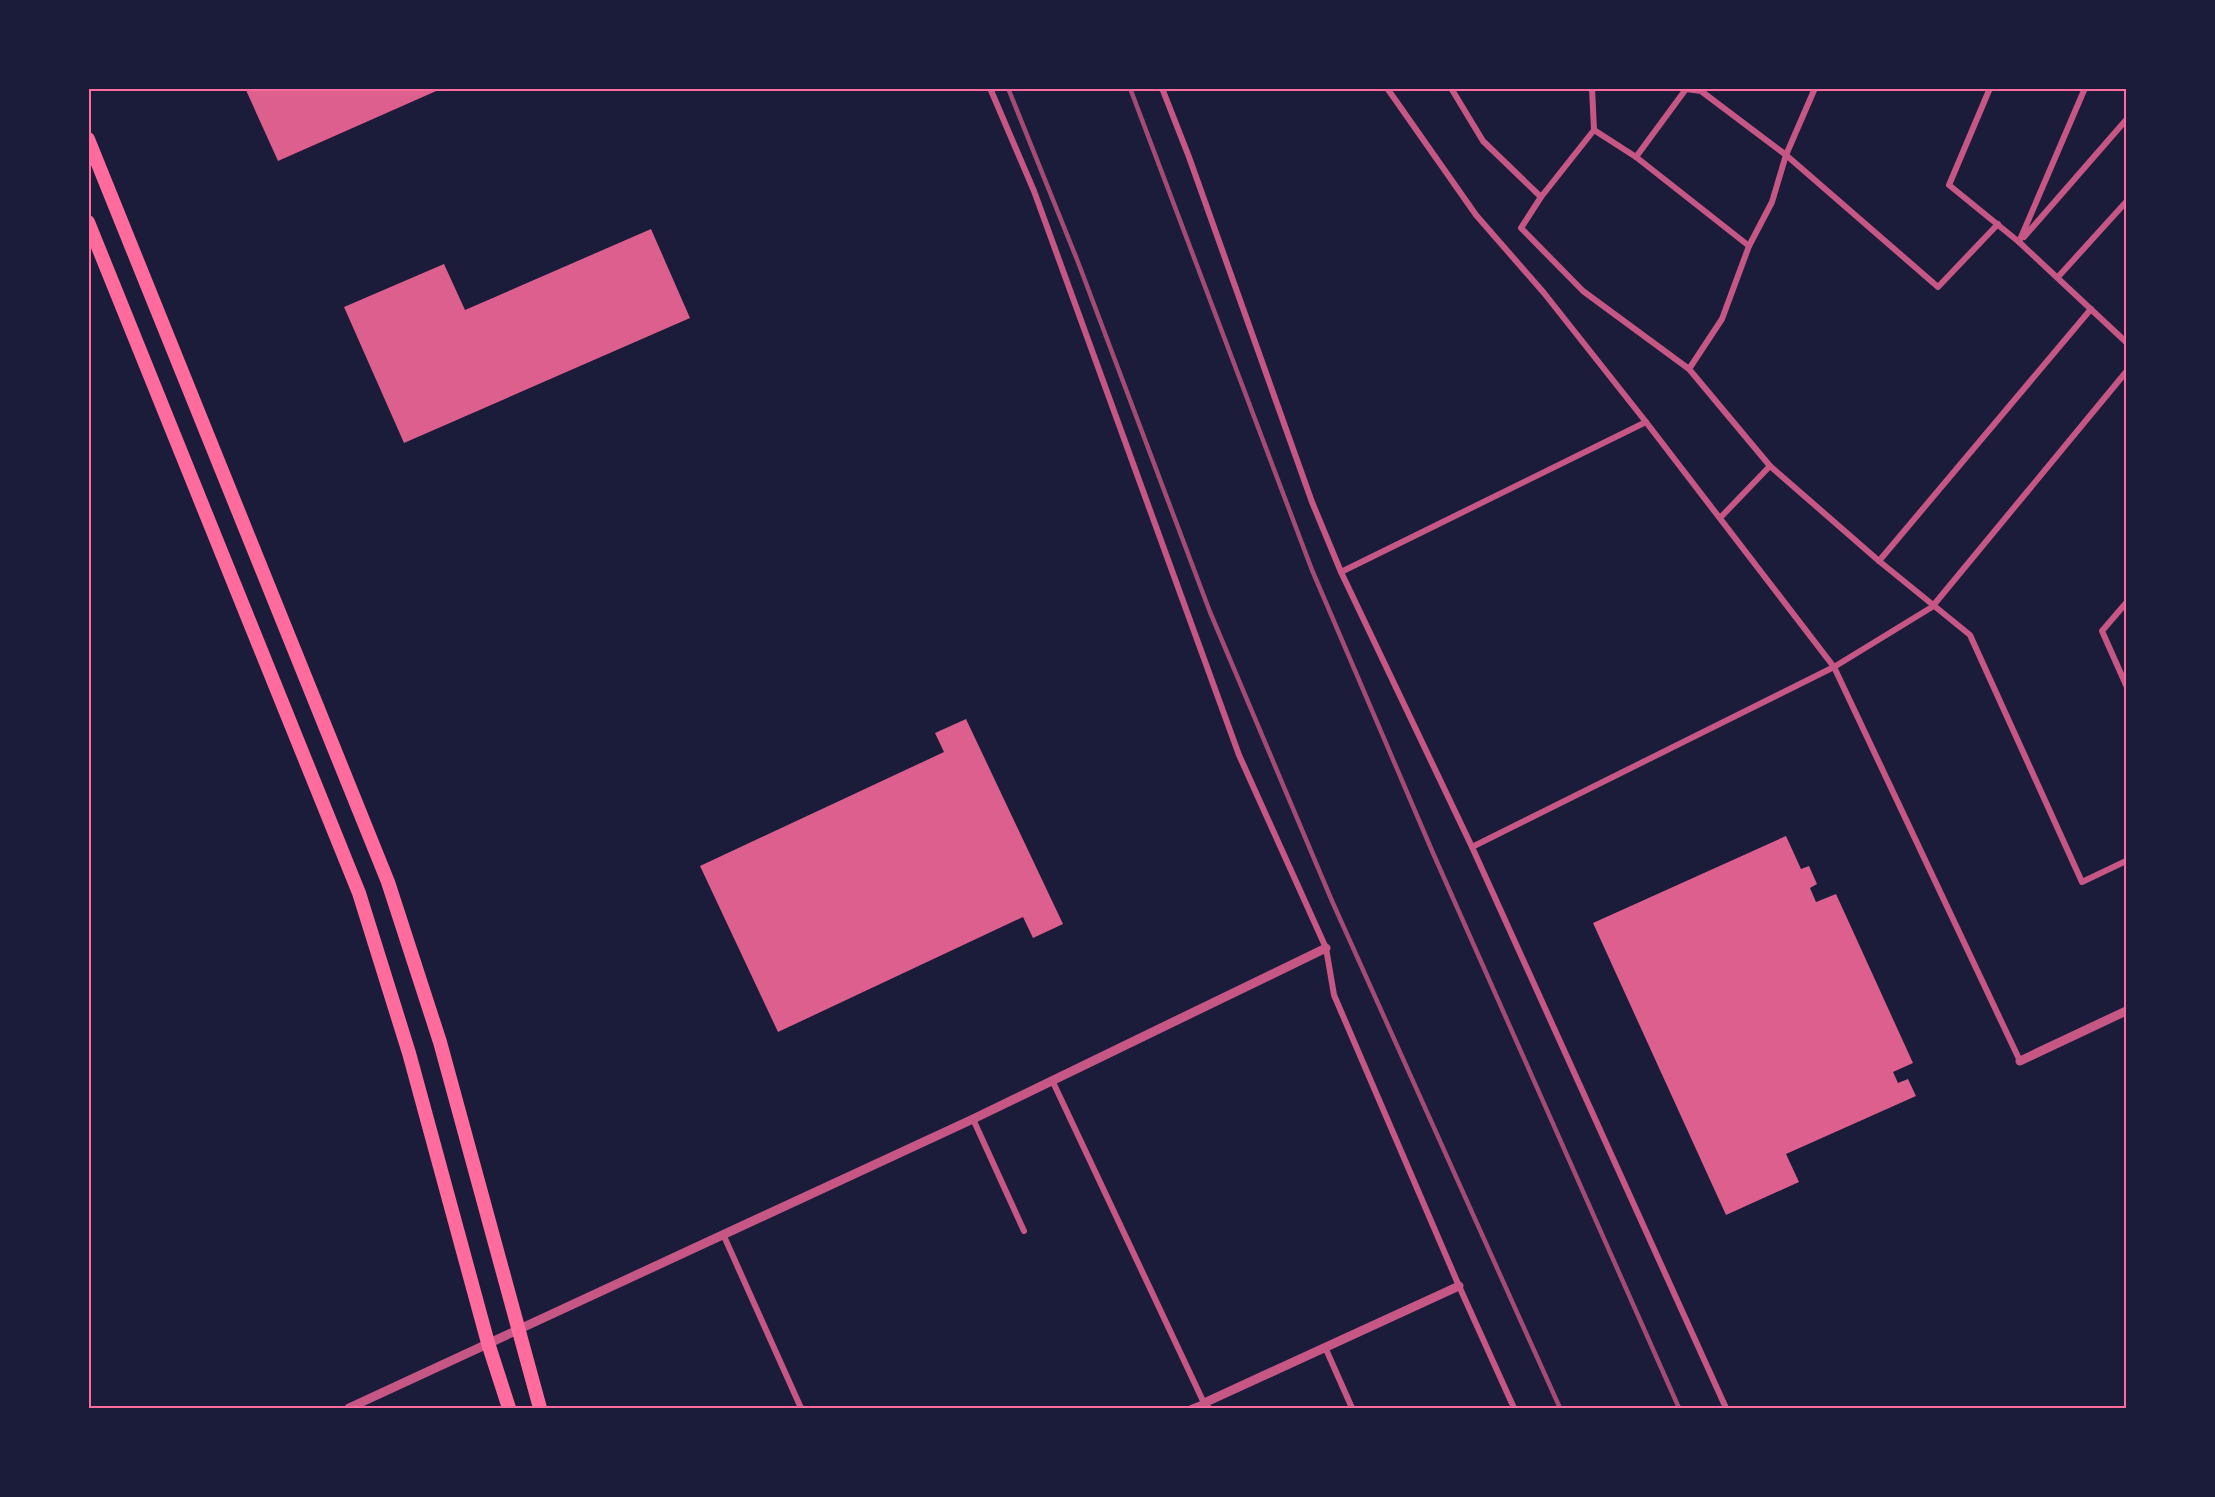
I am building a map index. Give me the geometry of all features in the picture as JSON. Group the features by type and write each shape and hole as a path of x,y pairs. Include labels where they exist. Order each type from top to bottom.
{"highway":[{"path":"88,139 388,882 440,1042 540,1408"},
{"path":"88,222 359,893 409,1053 488,1343 508,1408"}],"street":[{"path":"990,88 1038,202 1239,755 1326,948 1334,995 1458,1286 1514,1408"},
{"path":"1162,88 1193,168 1312,502 1341,572 1472,847 1726,1408"},
{"path":"1387,88 1476,215 1544,293 1834,667 2020,1060 2127,1011"},
{"path":"1451,88 1483,141 1541,197"},
{"path":"1592,88 1594,130 1541,197 1521,228 1583,291 1689,369 1770,466 1932,607 1970,635 2082,882 2127,861"},
{"path":"1689,369 1722,319 1749,246 1772,202 1786,155 1815,88"},
{"path":"1990,88 1948,185 2019,242 2127,342"},
{"path":"2019,242 2085,88"},
{"path":"1636,158 1686,89 1701,91 1786,155 1938,287 1998,224"},
{"path":"2019,242 2127,120"},
{"path":"1594,130 1636,158 1749,246"},
{"path":"2058,277 2127,202"},
{"path":"1879,561 2091,309"},
{"path":"1472,847 1834,667 1932,607 2127,372"},
{"path":"1341,572 1646,422"},
{"path":"1719,518 1770,466"},
{"path":"2127,603 2102,631 2127,685"},
{"path":"349,1408 973,1119 1326,948"},
{"path":"1052,1080 1206,1406"},
{"path":"973,1119 1024,1231"},
{"path":"723,1234 801,1408"},
{"path":"1191,1408 1206,1406 1325,1347 1458,1286"},
{"path":"1325,1347 1352,1408"}],"building":[{"path":"245,88 443,88 278,161"},
{"path":"651,229 690,318 404,443 344,307 444,264 465,310"},
{"path":"966,719 1063,924 1033,938 1023,917 778,1032 700,866 944,752 935,733"},
{"path":"1786,836 1801,869 1809,866 1817,884 1810,888 1816,902 1836,894 1913,1063 1893,1072 1898,1083 1908,1079 1916,1096 1786,1154 1799,1182 1726,1215 1593,923"}],"railway":[{"path":"1008,88 1078,262 1210,612 1332,901 1560,1408"},
{"path":"1130,88 1312,570 1433,853 1679,1408"}]}
